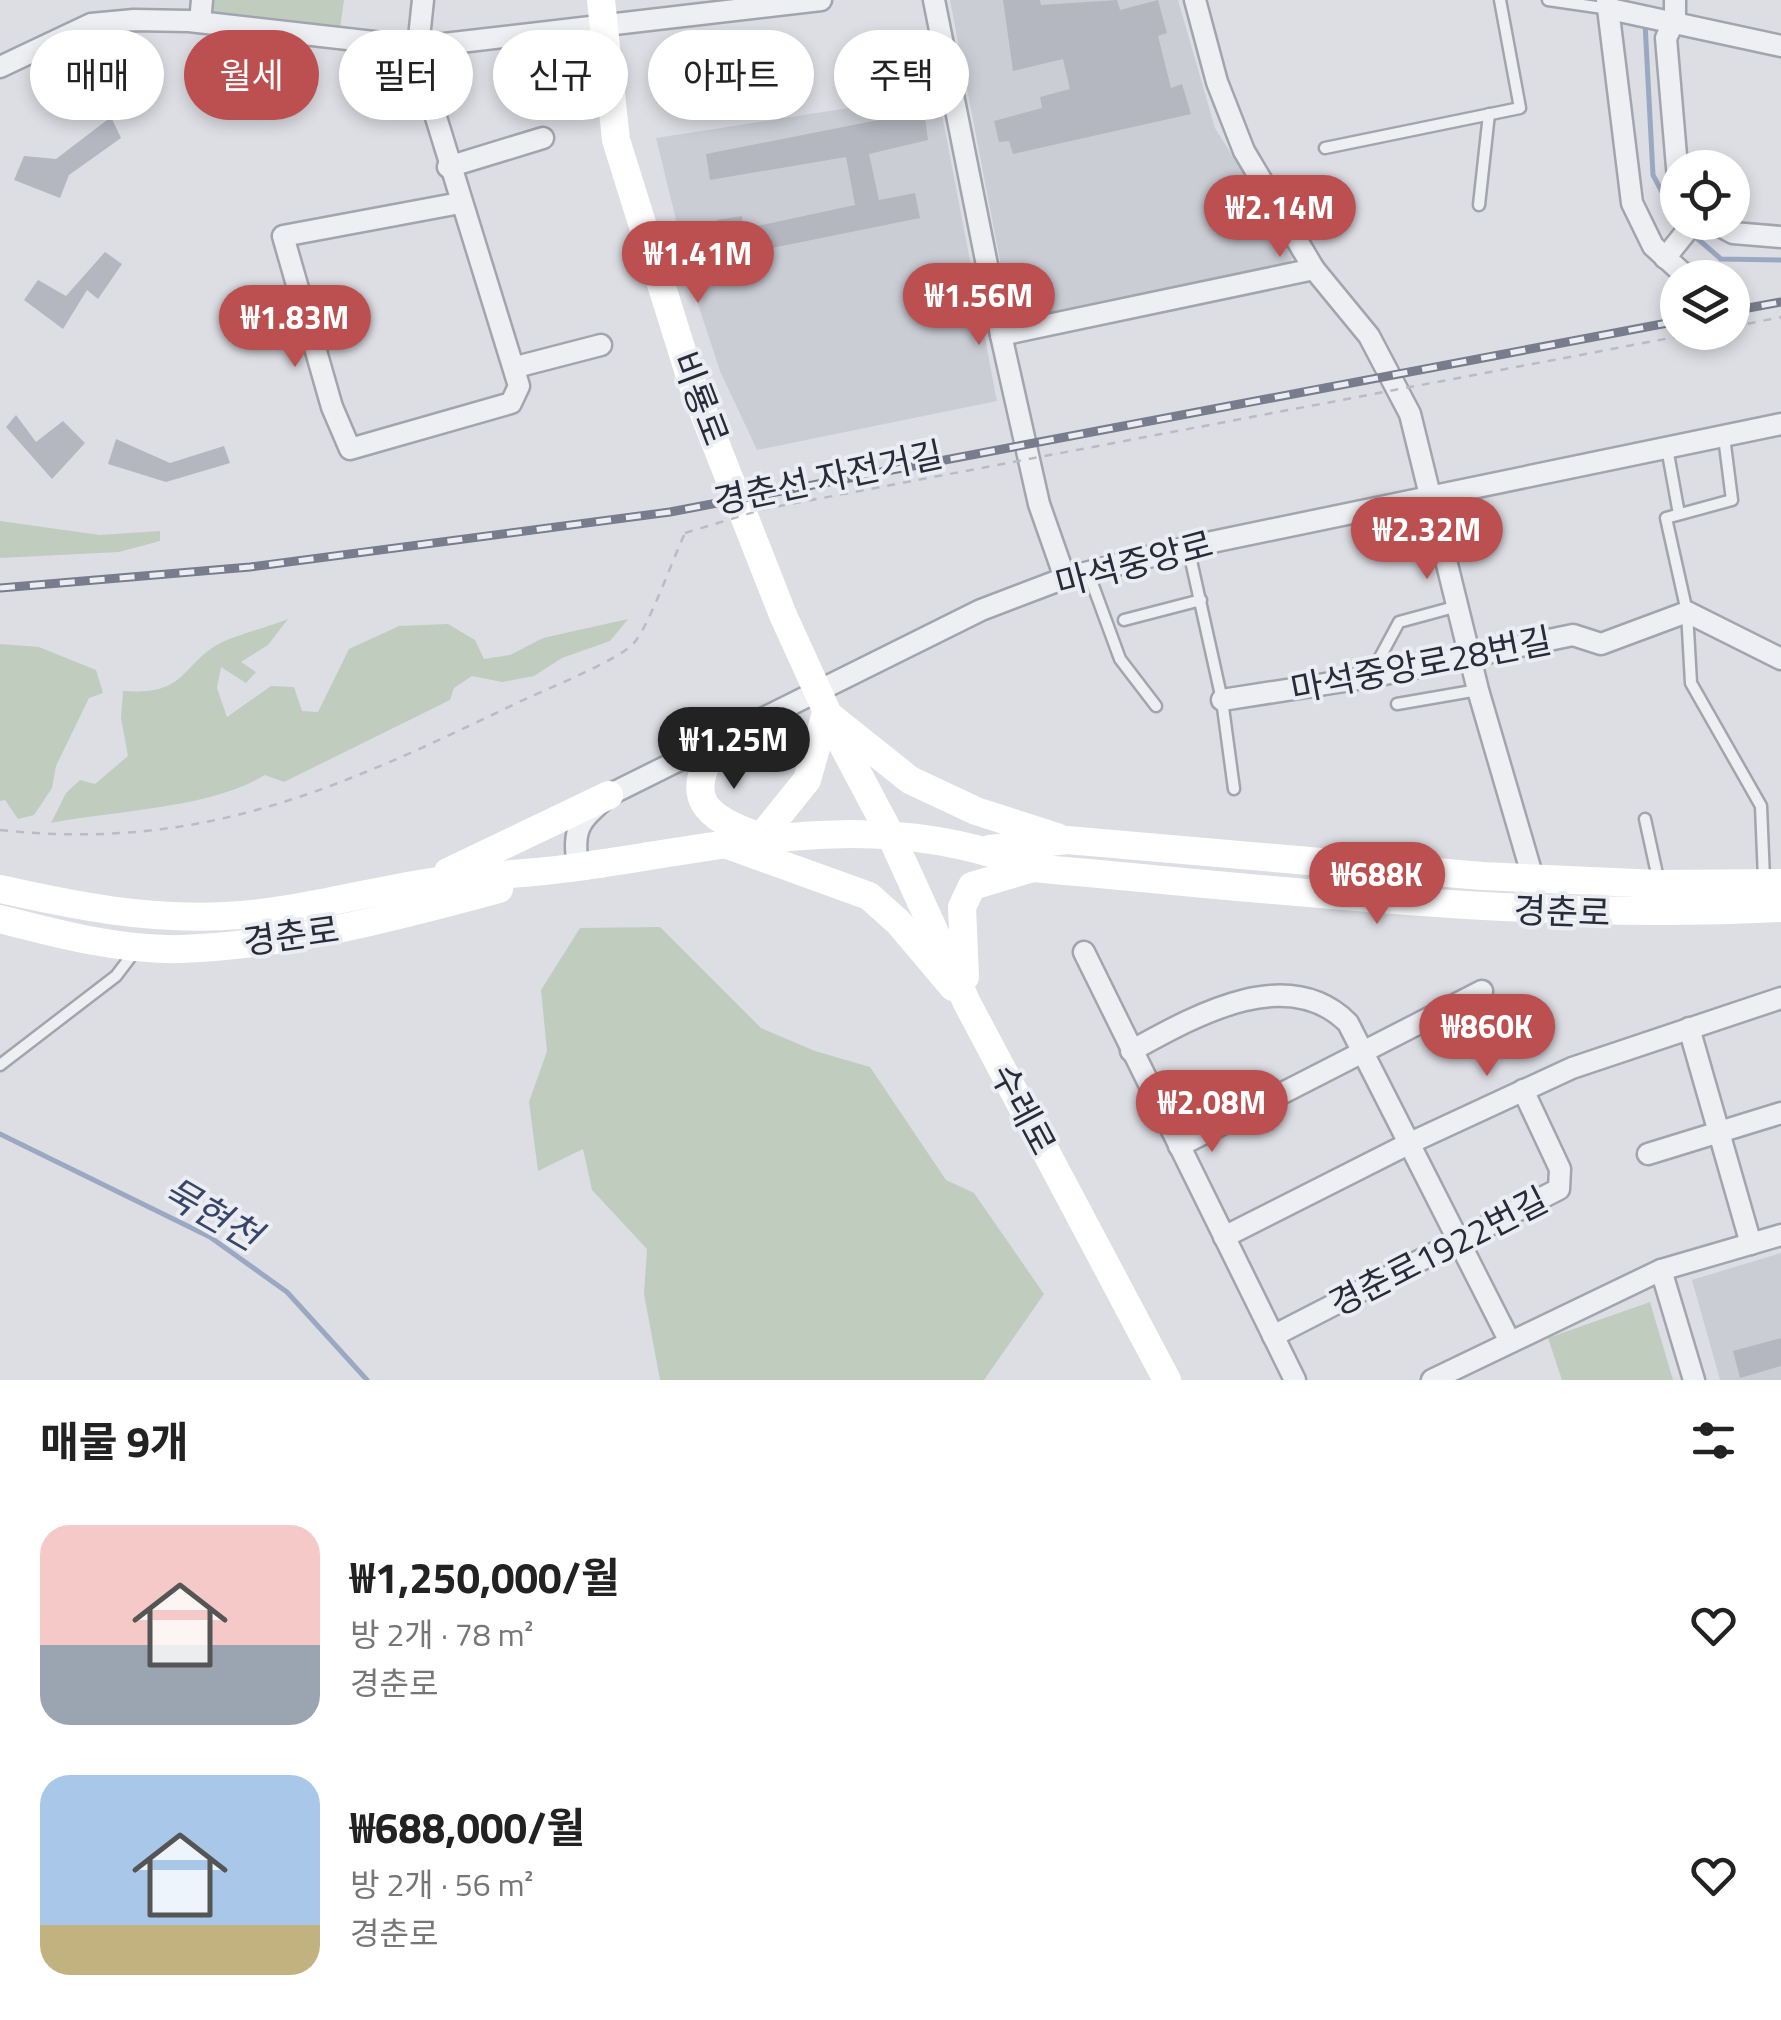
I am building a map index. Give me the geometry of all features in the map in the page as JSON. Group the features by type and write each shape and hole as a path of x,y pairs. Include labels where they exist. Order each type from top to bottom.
{"street":[{"path":"200,22 202,0"},
{"path":"420,30 423,0"},
{"path":"473,43 602,11 821,0"},
{"path":"934,0 1000,335 1039,504 1065,578"},
{"path":"1195,0 1217,82 1244,151 1314,270 1368,336 1410,414 1478,690 1533,878 1530,912"},
{"path":"1675,260 1640,224 1632,202 1614,7 1672,13 1750,42 1781,46"},
{"name":"비룡로","path":"602,11 616,140 693,386 784,615 826,733"},
{"path":"1672,13 1666,38 1675,150"},
{"path":"0,67 91,24 134,20 200,22 339,38"},
{"path":"436,120 519,386 511,403 350,449 332,407 283,236 460,203"},
{"path":"448,167 543,138"},
{"path":"1750,234 1781,237"},
{"path":"1669,252 1679,240"},
{"path":"1000,335 1314,270"},
{"path":"516,367 601,345"},
{"name":"마석중앙로","path":"578,867 574,837 584,818 609,795 981,610 1065,578 1188,547 1781,424"},
{"path":"1687,612 1781,659"},
{"name":"마석중앙로28번길","path":"1222,700 1370,676 1573,635 1601,644 1687,612"},
{"path":"718,742 700,769 697,784 708,808 737,828 761,836 807,780 826,733"},
{"path":"826,733 868,743 890,766 938,795 1067,840"},
{"path":"826,733 890,834"},
{"path":"422,884 609,795"},
{"name":"경춘로","path":"0,888 109,913 166,918 292,909 422,884 578,867 761,836 890,834 988,850 1033,868 1530,912 1663,914 1781,908"},
{"name":"수레로","path":"890,834 968,1003 1167,1380"},
{"name":"경춘로","path":"988,850 1067,840 1533,878 1659,884 1772,883"},
{"path":"718,842 869,896 968,1003"},
{"name":"경춘로","path":"0,920 137,946 180,950 389,920 578,867"},
{"path":"968,1003 960,934 962,908 972,886 988,878 1033,868"},
{"path":"1084,952 1295,1380"},
{"path":"1179,1146 1482,991"},
{"path":"1131,1050 1251,998 1290,995 1336,1010 1348,1023 1510,1342"},
{"path":"1224,1237 1523,1090 1781,998"},
{"path":"1689,1028 1751,1244"},
{"name":"경춘로1922번길","path":"1273,1336 1559,1189 1560,1169 1523,1090"},
{"path":"1648,1154 1781,1113"},
{"path":"1432,1380 1661,1270 1781,1235"},
{"path":"1661,1270 1694,1380"}],"lane":[{"path":"1324,148 1520,108 1500,0"},
{"path":"1548,0 1614,7"},
{"path":"1479,205 1489,114"},
{"path":"1724,436 1732,500 1666,518 1687,612 1691,683 1761,806 1772,883"},
{"path":"1667,448 1680,514"},
{"path":"1188,547 1222,700 1234,790"},
{"path":"1088,571 1120,659 1156,706"},
{"path":"1124,620 1201,600"},
{"path":"1370,676 1399,622 1458,606"},
{"path":"1397,704 1478,690"},
{"path":"1645,819 1659,884"},
{"path":"0,1065 116,976 129,964 137,946"}],"path":[{"path":"1750,323 1781,317"},
{"name":"경춘선 자전거길","path":"0,830 70,837 182,828 250,813 365,776 634,644 685,533 764,509 1660,340"}],"shaded area":[{"path":"950,0 1178,0 1215,128 1294,256 1285,268 1012,323 969,99 969,30 956,30"},
{"path":"834,110 834,120 943,120 997,401 757,450 720,371 693,289 656,138 771,120 814,120 814,113"},
{"path":"1781,1253 1781,1380 1720,1380 1692,1280"}],"green space":[{"path":"202,0 344,0 339,36 319,34 319,30 200,22"},
{"path":"0,521 100,535 160,531 160,541 119,552 0,558"},
{"path":"288,619 268,645 241,662 256,672 246,683 221,667 217,688 227,717 271,686 294,687 302,711 318,712 349,649 399,626 448,624 475,640 484,659 510,655 543,638 628,619 610,641 562,658 534,676 502,682 472,676 454,688 450,700 284,782 265,775 190,802 51,823 66,793 80,780 95,784 128,756 121,718 123,691 145,691 174,683 212,648"},
{"path":"0,644 39,647 96,670 103,693 89,698 56,766 52,788 34,815 18,819 5,800 0,801"},
{"path":"660,927 761,1028 815,1051 870,1067 946,1180 974,1193 1044,1294 984,1380 660,1380 644,1294 647,1249 592,1190 583,1149 538,1171 529,1102 547,1051 541,990 580,928"},
{"path":"1650,1302 1673,1380 1562,1380 1548,1338"}],"building":[{"path":"1003,0 1040,0 1041,5 1117,0 1120,10 1158,0 1167,33 1158,36 1171,88 1182,84 1191,114 1013,154 1009,141 999,142 994,121 1042,108 1040,97 1070,89 1063,59 1013,71"},
{"path":"107,120 112,120 121,138 69,175 60,198 14,180 24,156 56,159"},
{"path":"878,120 925,120 928,140 869,154 879,200 915,193 920,218 722,258 717,220 742,216 743,229 855,205 846,157 710,180 706,154"},
{"path":"105,252 122,264 98,299 87,290 63,329 24,300 38,280 66,296"},
{"path":"16,415 36,442 63,421 85,443 52,479 6,427"},
{"path":"116,439 170,463 224,446 230,463 166,482 108,464"},
{"path":"1781,1338 1781,1366 1740,1378 1733,1351"}],"waterway":[{"path":"1645,23 1653,175 1660,188"},
{"path":"1699,240 1721,259 1781,260"},
{"name":"묵현천","path":"0,1134 210,1237 287,1292 367,1380"}],"railway":[{"path":"1750,308 1781,302"},
{"path":"0,588 250,567 670,512 1660,324"}]}
